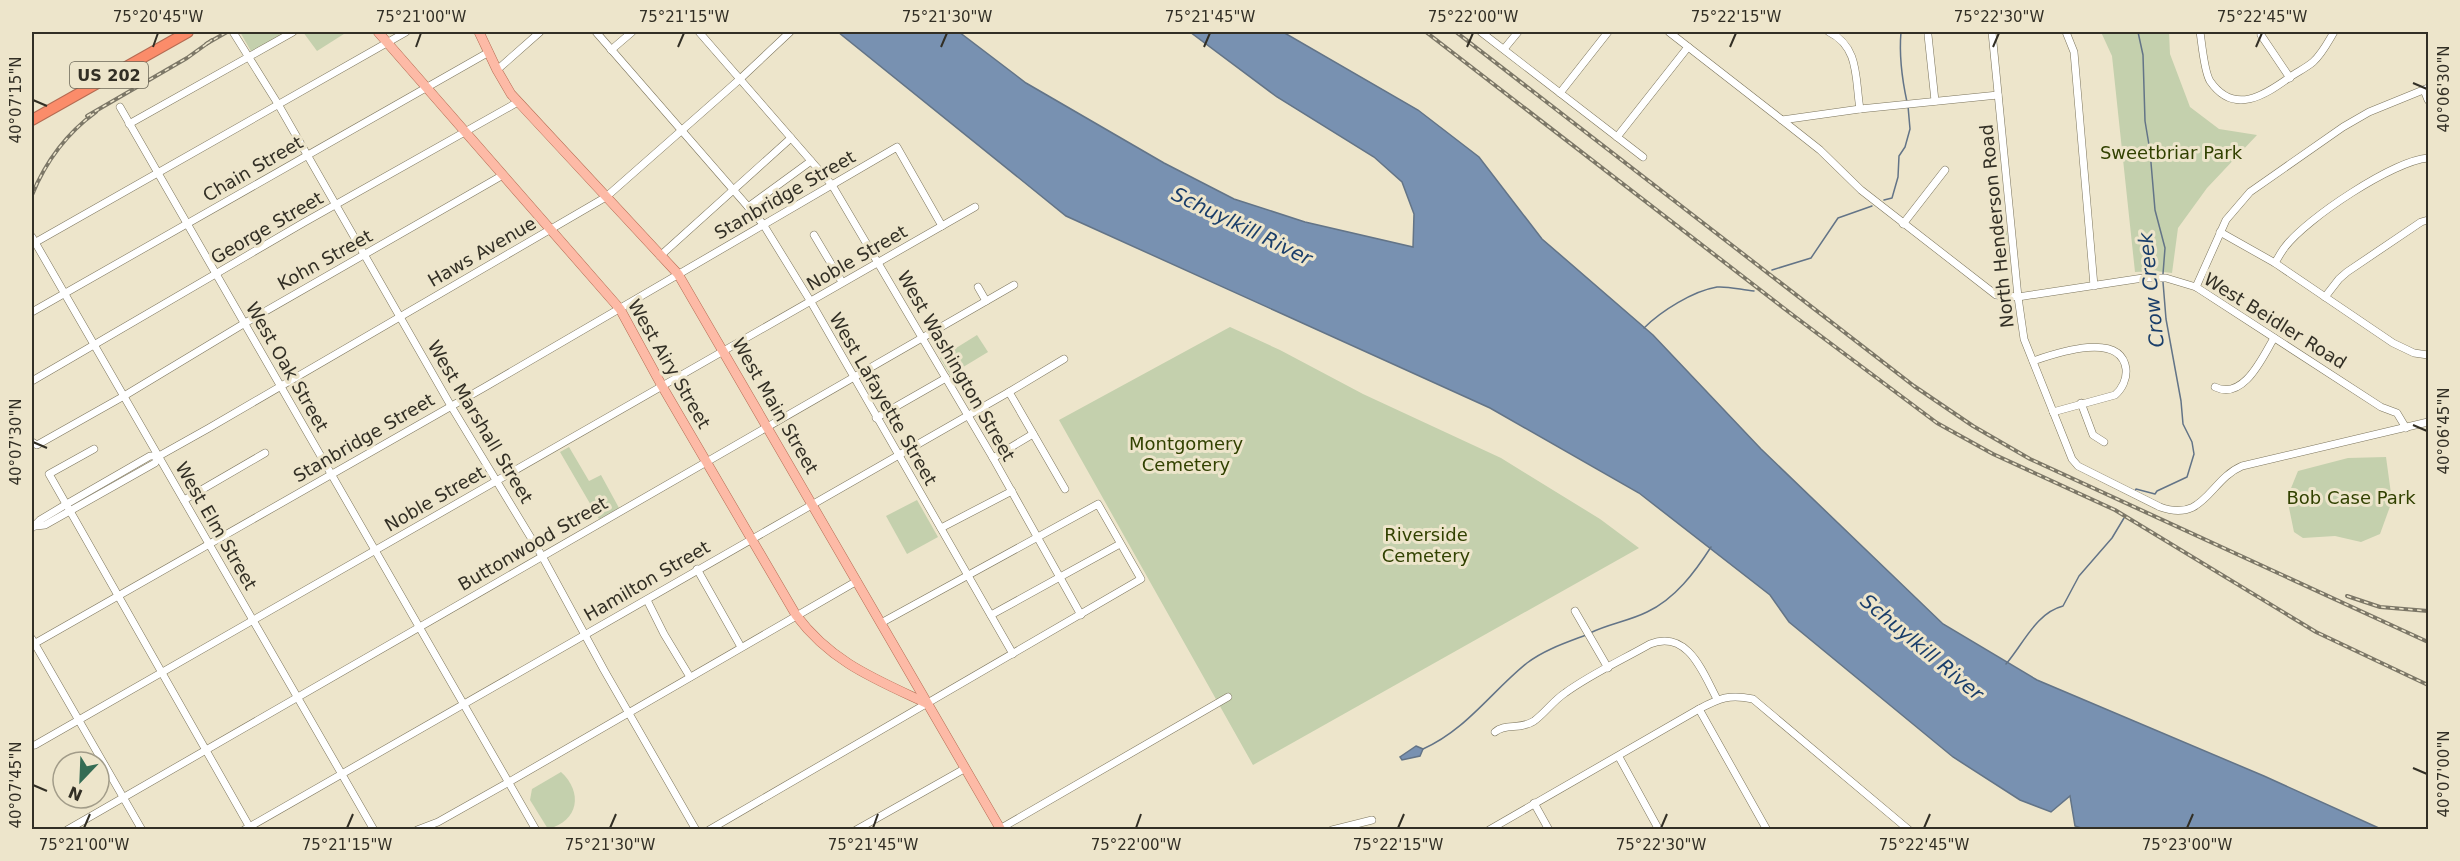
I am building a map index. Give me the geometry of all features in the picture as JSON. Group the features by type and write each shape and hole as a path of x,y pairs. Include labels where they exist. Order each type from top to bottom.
{"highway":[{"name":"US 202","path":"32,120 189,32"}],"main road":[{"name":"West Airy Street","path":"378,32 620,309 752,540 796,615 810,633 845,663 926,703"},
{"name":"West Main Street","path":"479,32 507,89 678,274 1000,829"}],"street":[{"name":"West Marshall Street","path":"233,32 278,104 451,406 542,556 604,670 696,830"},
{"path":"129,124 293,32"},
{"path":"34,239 158,173 406,32"},
{"path":"496,70 540,32"},
{"name":"West Lafayette Street","path":"597,32 763,225 811,302 852,378 1013,654"},
{"path":"611,50 632,32"},
{"name":"West Washington Street","path":"699,32 832,185 993,458 1081,615"},
{"name":"Haws Avenue","path":"67,508 150,456 159,456 401,318 606,197 790,32"},
{"path":"1481,32 1643,157"},
{"path":"1504,50 1518,32"},
{"path":"1560,93 1608,32"},
{"path":"1669,32 1782,120 1903,224 1989,291 2004,297 2018,297"},
{"path":"1829,32 1838,36 1853,55 1860,109"},
{"name":"North Henderson Road","path":"1992,32 2024,339 2076,464 2085,471 2171,511 2187,510 2200,503 2226,475 2242,466 2406,428"},
{"path":"2066,32 2074,52 2094,285"},
{"path":"2200,32 2207,74 2211,81 2228,96 2239,100 2251,100 2272,91 2313,62 2334,32"},
{"path":"1928,35 1935,101"},
{"path":"2261,35 2290,78"},
{"path":"1617,137 1688,47"},
{"name":"Chain Street","path":"32,312 308,156 339,135 489,52"},
{"path":"2196,286 2220,232 2234,209 2250,192 2343,127 2369,112 2426,89 2428,100"},
{"path":"1782,120 1860,109 1998,95"},
{"name":"George Street","path":"32,381 464,130 518,102"},
{"name":"West Oak Street","path":"120,107 536,830"},
{"path":"660,255 791,138"},
{"name":"Stanbridge Street","path":"32,642 451,406 897,147 942,226"},
{"path":"2275,263 2285,246 2334,206 2393,168 2428,158"},
{"path":"748,207 811,161"},
{"path":"1903,224 1945,170"},
{"name":"Kohn Street","path":"34,443 124,396 245,323 503,175"},
{"name":"Noble Street","path":"34,745 253,622 496,480 975,207"},
{"path":"2325,297 2338,279 2347,272 2418,224 2428,220"},
{"path":"2220,232 2275,263 2398,347 2416,354 2428,355"},
{"path":"814,235 842,282"},
{"name":"West Elm Street","path":"34,239 374,830"},
{"name":"West Beidler Road","path":"2018,297 2143,278 2162,278 2196,286 2381,407 2397,413 2406,428"},
{"name":"Buttonwood Street","path":"68,830 1014,285"},
{"path":"978,287 986,301"},
{"path":"2215,387 2221,390 2244,383 2253,373 2274,338"},
{"path":"2032,361 2064,351 2101,347 2116,353 2123,360 2126,370 2124,381 2118,392 2106,399 2053,412"},
{"name":"Hamilton Street","path":"247,828 1064,359"},
{"path":"876,418 946,378"},
{"path":"1010,392 1065,489"},
{"path":"2081,404 2093,435 2104,442"},
{"path":"2406,428 2428,422"},
{"path":"993,458 1033,434"},
{"path":"94,449 49,474 206,750 247,828"},
{"path":"184,500 265,453"},
{"name":"Haws Avenue","path":"34,527 40,519 118,484 155,463 159,456"},
{"path":"114,477 118,484"},
{"path":"941,528 1012,491"},
{"path":"709,830 1142,579 1098,504 881,623"},
{"path":"991,615 1120,544"},
{"path":"697,569 741,647"},
{"path":"417,830 439,826 629,711 857,581"},
{"path":"647,600 664,634 690,676"},
{"path":"1575,611 1608,668"},
{"path":"1495,732 1503,727 1517,728 1533,722 1563,694 1655,642 1666,640 1678,643 1691,652 1717,699"},
{"path":"32,642 80,720 142,830"},
{"path":"1489,830 1717,699 1734,695 1753,699 1909,830"},
{"path":"1000,829 1228,698"},
{"path":"1699,709 1767,830"},
{"path":"1619,757 1659,830"},
{"path":"856,830 964,769"},
{"path":"1534,803 1549,830"},
{"path":"1332,830 1372,820"}],"green space":[{"path":"240,32 294,32 252,53"},
{"path":"303,32 347,32 317,51"},
{"name":"Sweetbriar Park","path":"2101,32 2169,32 2170,54 2190,107 2219,129 2257,135 2207,188 2178,228 2172,273 2135,272 2112,56"},
{"path":"1997,231 2007,231 2008,246 2001,252"},
{"name":"Riverside Cemetery","path":"1230,327 1280,350 1363,394 1501,458 1600,519 1639,548 1253,765 1059,420"},
{"path":"977,335 988,352 950,375 940,358"},
{"path":"569,447 589,481 601,475 619,508 599,519 560,452"},
{"name":"Bob Case Park","path":"2386,457 2392,501 2380,534 2361,542 2335,536 2303,538 2294,532 2287,498 2298,471 2348,458"},
{"path":"917,500 938,537 907,554 886,516"},
{"path":"561,772 573,788 574,805 572,813 566,820 548,829 530,800 532,789"}],"water":[{"name":"Schuylkill River","path":"838,32 959,32 1026,83 1164,163 1234,199 1305,222 1413,247 1414,214 1402,182 1374,157 1277,97 1190,32 1283,32 1418,110 1479,157 1542,239 1653,335 1761,449 1943,624 2037,680 2264,776 2381,829 2084,829 2075,826 2070,796 2051,812 2020,800 1953,757 1789,622 1770,595 1639,493 1490,408 1066,216"},
{"path":"1416,746 1423,749 1420,756 1402,760 1400,757"}],"waterway":[{"path":"1901,32 1901,67 1907,102"},
{"name":"Crow Creek","path":"2138,32 2143,55 2145,121 2155,210 2165,248 2163,274"},
{"path":"1884,200 1892,198 1898,177 1899,156 1905,147 1910,129 1908,106"},
{"path":"1772,270 1811,258 1838,218 1872,206"},
{"name":"Crow Creek","path":"2135,491 2136,489 2155,494 2187,477 2194,454 2192,442 2183,424 2166,319 2163,282"},
{"path":"1644,328 1678,303 1708,289 1721,287 1754,291"},
{"name":"Crow Creek","path":"2006,664 2038,622 2045,615 2063,606 2079,576 2112,538 2124,518"},
{"path":"1590,633 1640,615 1667,600 1691,575 1711,547"},
{"path":"1423,749 1452,732 1534,658 1586,635"}],"railway":[{"path":"206,44 227,32"},
{"path":"1426,32 1794,316 1937,423 1993,454 2115,510 2316,632 2428,685"},
{"path":"1456,32 1914,386 1973,426 2030,459 2428,642"},
{"path":"87,116 187,58 212,40"},
{"path":"32,195 43,171 58,149 85,120 96,112"},
{"path":"2347,596 2380,607 2428,611"}],"park label":[{"name":"Montgomery Cemetery","path":"1186,454"}]}
